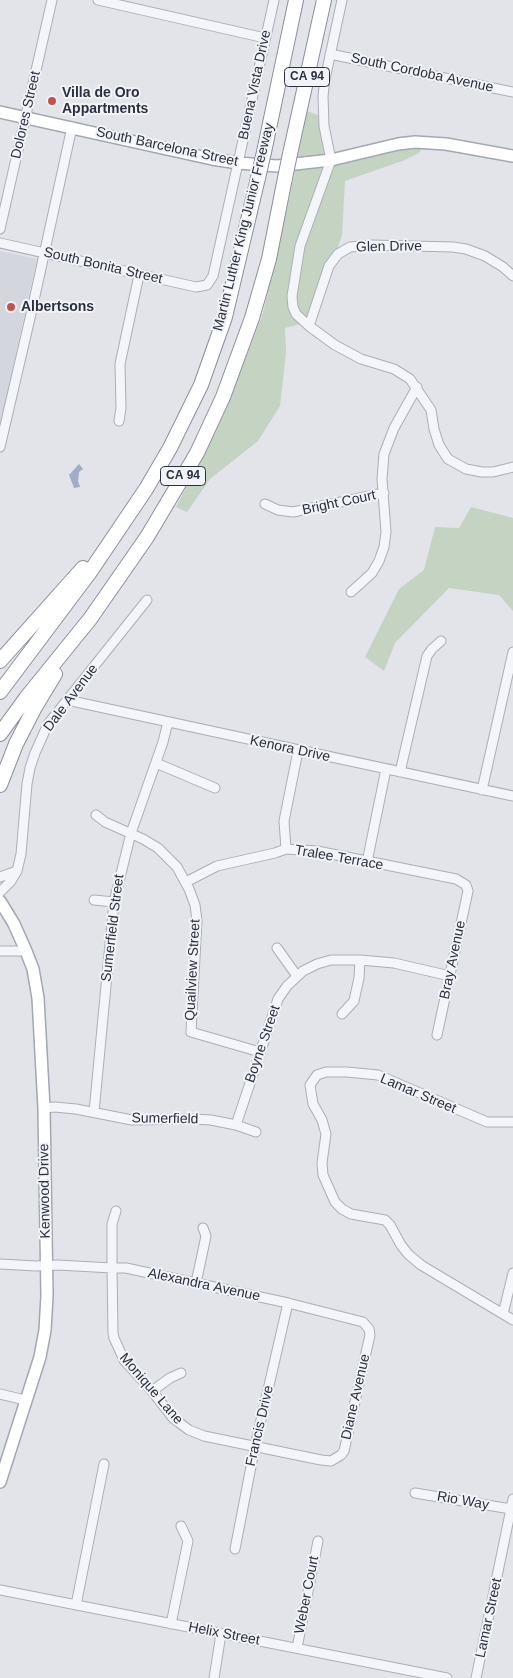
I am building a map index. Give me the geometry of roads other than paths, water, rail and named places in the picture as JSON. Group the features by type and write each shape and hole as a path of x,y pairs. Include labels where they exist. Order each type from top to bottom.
{"highway":[{"name":"Martin Luther King Junior Freeway","path":"0,692 90,572 124,523 170,448 201,385 225,317 264,152 296,0"},
{"name":"Martin Luther King Junior Freeway","path":"0,734 90,619 164,511 197,453 223,397 249,327 269,259 324,0"},
{"path":"0,661 124,523"},
{"path":"0,785 16,744 34,707 90,619"}],"main road":[{"name":"South Barcelona Street","path":"0,112 212,159 238,163 277,166 331,160 398,144 415,142 446,144 508,155"},
{"name":"Kenwood Drive","path":"0,901 14,924 26,951 33,969 38,998 44,1108 48,1298 45,1330 36,1371 25,1400 0,1482"}],"street":[{"name":"Dolores Street","path":"0,229 52,0"},
{"path":"98,0 265,38"},
{"name":"Buena Vista Drive","path":"207,285 213,276 274,0"},
{"path":"342,0 325,78 322,111 331,160 300,246 292,292 294,310 309,326 335,345 361,359 394,368 410,378 431,410 439,445 448,459 466,469 482,472 493,472 513,467"},
{"name":"South Cordoba Avenue","path":"330,54 513,92"},
{"path":"0,447 72,127"},
{"path":"508,155 513,164"},
{"name":"South Bonita Street","path":"0,243 196,287 207,285"},
{"name":"Glen Drive","path":"309,326 328,266 338,254 350,247 371,245 453,246 480,254 503,267 513,276"},
{"path":"503,267 513,266"},
{"path":"119,421 121,408 120,364 139,275"},
{"path":"352,592 372,573 384,547 386,532 382,479 384,454 394,428 417,387"},
{"name":"Bright Court","path":"266,504 278,510 293,512 384,493"},
{"name":"Dale Avenue","path":"0,892 11,881 17,871 21,854 30,768 48,724 147,600"},
{"path":"400,772 427,656 432,649 442,642"},
{"path":"482,790 513,652"},
{"name":"Kenora Drive","path":"67,700 513,796"},
{"name":"Sumerfield Street","path":"94,1112 114,902 131,833 156,763 168,722"},
{"path":"286,848 284,822 298,751"},
{"path":"156,763 215,788"},
{"path":"367,862 386,769"},
{"name":"Quailview Street","path":"96,815 105,822 151,844 165,854 186,882 192,897 197,921 191,1032 260,1052"},
{"name":"Tralee Terrace","path":"186,882 217,866 275,853 286,848 317,851 456,879 466,886"},
{"path":"0,877 17,871"},
{"name":"Bray Avenue","path":"438,1035 468,890 466,886"},
{"path":"94,900 114,902"},
{"path":"277,948 297,976"},
{"path":"0,951 26,951"},
{"name":"Boyne Street","path":"236,1125 278,999 297,976 310,967 331,960 394,963 450,976"},
{"path":"342,1014 354,1000 359,978 360,960"},
{"name":"Lamar Street","path":"513,1122 487,1122 378,1075 326,1072 317,1075 310,1085 313,1104 322,1120 326,1134 322,1163 323,1175 335,1202 351,1214 385,1220 412,1258 513,1320"},
{"name":"Sumerfield","path":"44,1108 55,1107 94,1112 132,1120 192,1119 236,1125 256,1132"},
{"name":"Monique Lane","path":"116,1211 112,1224 113,1333 115,1344 127,1365 152,1391 173,1418 188,1430 321,1460"},
{"path":"196,1283 206,1236 203,1228"},
{"name":"Alexandra Avenue","path":"0,1264 126,1268 288,1303 360,1321"},
{"path":"503,1314 513,1273"},
{"name":"Francis Drive","path":"234,1549 255,1446 288,1303"},
{"name":"Diane Avenue","path":"321,1460 336,1460 344,1451 370,1335 368,1326 360,1321"},
{"path":"152,1391 170,1378 181,1373"},
{"path":"0,1394 25,1400"},
{"path":"76,1605 104,1464"},
{"name":"Rio Way","path":"415,1493 511,1510"},
{"name":"Lamar Street","path":"476,1678 513,1498"},
{"path":"171,1624 188,1541 181,1526"},
{"name":"Weber Court","path":"297,1648 318,1541"},
{"name":"Helix Street","path":"0,1590 447,1678"},
{"path":"214,1678 222,1634"}],"water":[{"path":"79,464 83,469 79,472 78,481 80,487 74,488 69,475"}],"place":[{"name":"Villa de Oro Appartments","path":"52,101"},
{"name":"Albertsons","path":"11,307"}]}
